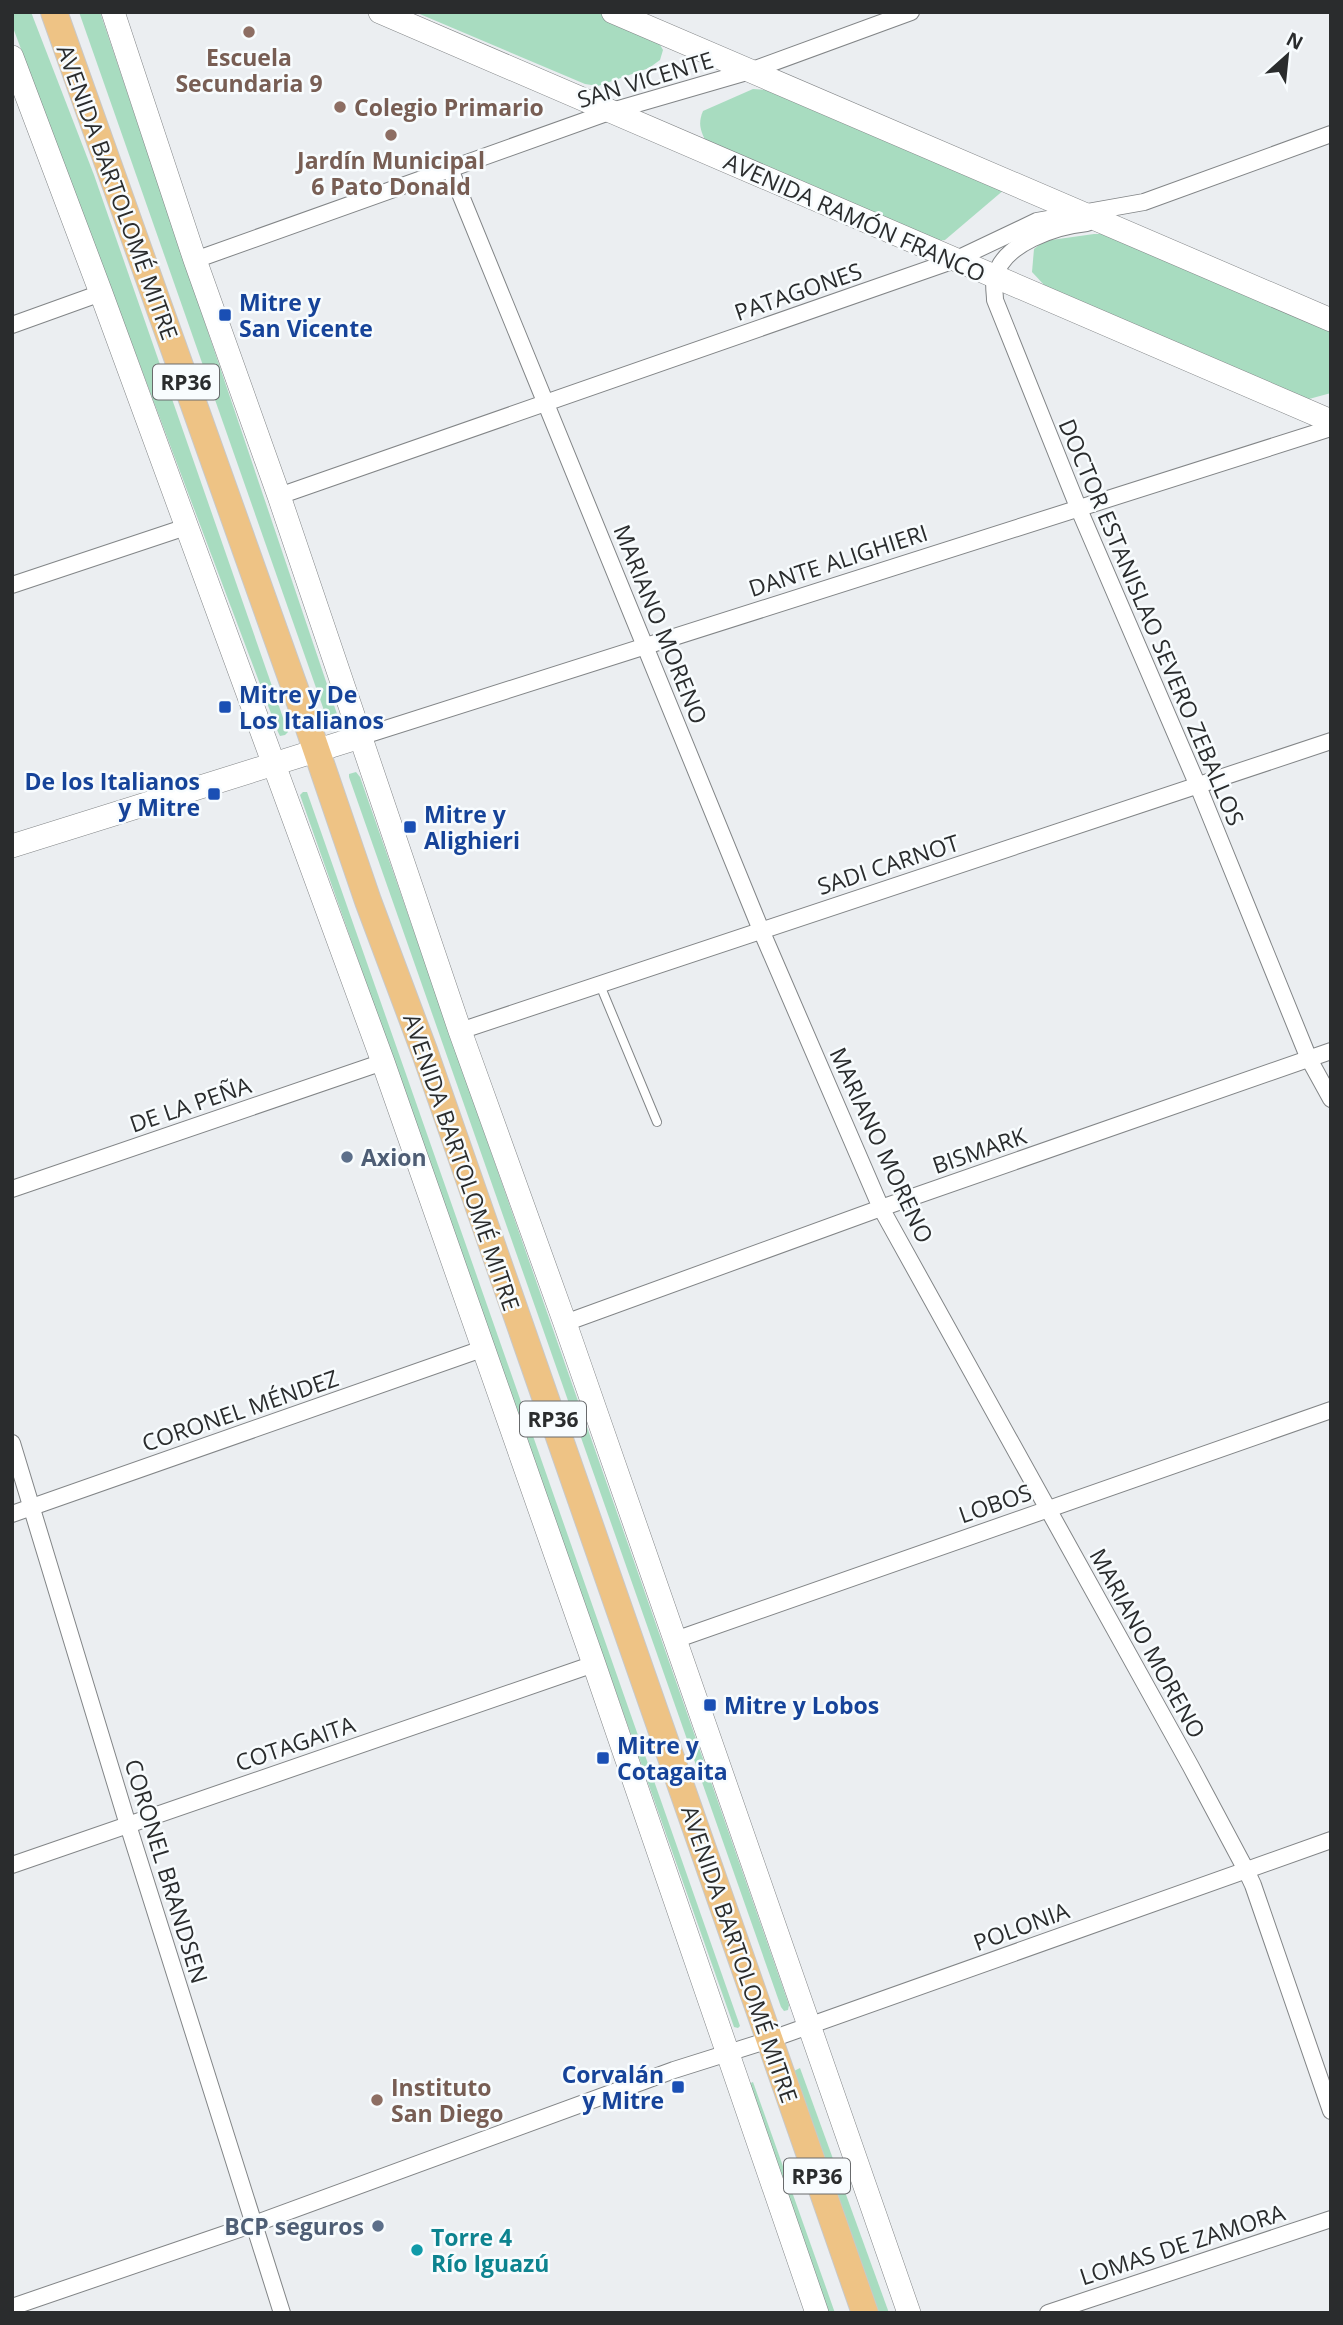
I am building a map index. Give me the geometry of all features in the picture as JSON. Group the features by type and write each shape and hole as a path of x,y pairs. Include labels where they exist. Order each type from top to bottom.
{"main road":[{"name":"AVENIDA BARTOLOMÉ MITRE","path":"54,12 368,901 425,1053 865,2313"}],"street":[{"name":"AVENIDA BARTOLOMÉ MITRE","path":"113,12 195,260 279,496 460,1031 565,1323 909,2313"},
{"name":"AVENIDA RAMÓN FRANCO","path":"380,12 1331,421"},
{"path":"613,12 1331,320"},
{"name":"SAN VICENTE","path":"195,260 612,111 750,71 911,12"},
{"name":"AVENIDA BARTOLOMÉ MITRE","path":"12,57 383,1062 817,2313"},
{"name":"PATAGONES","path":"279,496 956,260 1037,221 1144,202 1331,134"},
{"name":"MARIANO MORENO","path":"450,169 761,930 881,1208 1246,1870 1331,2111"},
{"path":"995,278 1009,254 1034,237 1070,225 1102,222"},
{"name":"DOCTOR ESTANISLAO SEVERO ZEBALLOS","path":"995,278 998,313 1198,786 1309,1059 1331,1099"},
{"path":"12,325 101,293"},
{"name":"DANTE ALIGHIERI","path":"360,737 1331,428"},
{"path":"12,585 186,527"},
{"path":"12,846 360,737"},
{"name":"SADI CARNOT","path":"460,1031 1331,741"},
{"name":"BISMARK","path":"565,1323 881,1208 1331,1051"},
{"name":"DE LA PEÑA","path":"12,1189 383,1062"},
{"name":"CORONEL MÉNDEZ","path":"12,1514 482,1349"},
{"name":"LOBOS","path":"675,1640 1331,1409"},
{"name":"CORONEL BRANDSEN","path":"12,1443 128,1825 282,2313"},
{"name":"COTAGAITA","path":"12,1866 594,1664"},
{"name":"POLONIA","path":"12,2307 254,2224 674,2070 769,2040 1331,1840"},
{"name":"LOMAS DE ZAMORA","path":"1048,2313 1331,2219"}],"lane":[{"path":"600,985 657,1122"}],"green space":[{"path":"12,12 31,12 94,175 288,732 285,735 280,736 278,732 12,25"},
{"path":"79,12 100,12 337,714 336,720 327,719"},
{"path":"415,12 602,12 651,33 663,50 660,60 649,68 598,86 585,84"},
{"path":"753,89 769,90 1005,189 945,240 935,241 706,142 700,127 703,111"},
{"path":"1106,234 1331,330 1331,393 1309,399 1296,397 1046,287 1032,272 1034,249 1044,241"},
{"path":"356,772 360,777 789,2005 788,2010 784,2011 781,2007 349,777 349,774"},
{"path":"307,792 740,2026 738,2028 734,2027 300,795"},
{"path":"800,2068 889,2313 879,2313 792,2072"},
{"path":"753,2082 835,2313 825,2313 744,2086"}],"place":[{"name":"Escuela Secundaria 9","path":"249,32"},
{"name":"Colegio Primario","path":"340,107"},
{"name":"Jardín Municipal 6 Pato Donald","path":"391,135"},
{"name":"Mitre y San Vicente","path":"225,315"},
{"name":"Mitre y De Los Italianos","path":"225,707"},
{"name":"De los Italianos y Mitre","path":"214,794"},
{"name":"Mitre y Alighieri","path":"410,827"},
{"name":"Axion","path":"347,1157"},
{"name":"Mitre y Lobos","path":"710,1705"},
{"name":"Mitre y Cotagaita","path":"603,1758"},
{"name":"Corvalán y Mitre","path":"678,2087"},
{"name":"Instituto San Diego","path":"377,2100"},
{"name":"BCP seguros","path":"378,2226"},
{"name":"Torre 4 Río Iguazú","path":"417,2250"}]}
